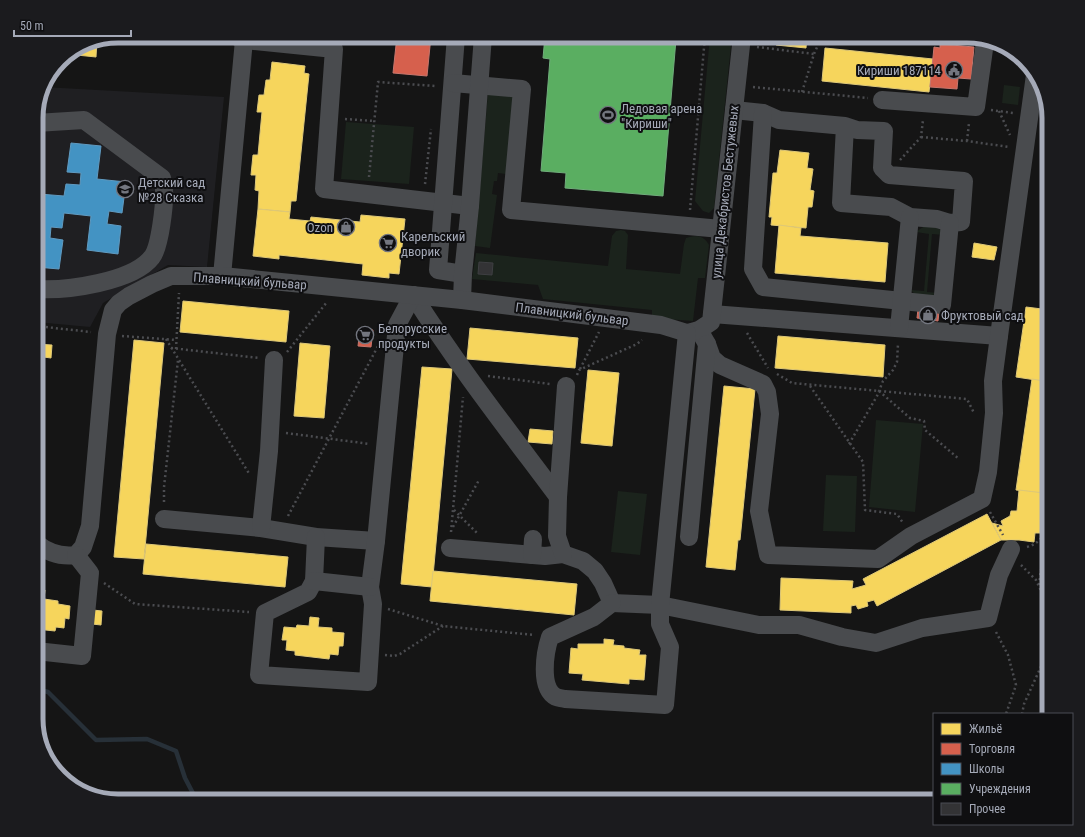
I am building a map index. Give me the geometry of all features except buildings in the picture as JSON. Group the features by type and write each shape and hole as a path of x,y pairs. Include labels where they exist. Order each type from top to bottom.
{"street":[{"path":"222,276 239,43"},
{"path":"282,43 334,49 324,189 470,206"},
{"path":"456,43 438,270 463,274"},
{"path":"462,300 483,43"},
{"name":"улица Декабристов Бестужевых","path":"712,314 741,43"},
{"path":"882,100 976,107 985,45"},
{"path":"453,83 522,89 510,210 721,229"},
{"path":"698,336 712,358 720,366 763,384 767,392 770,414 759,511 768,554 878,559 910,536 982,499 994,413 993,381 1021,148 1030,114 1034,85"},
{"path":"734,110 763,113 778,120 845,126 857,130 884,131 882,168 889,175 964,181 961,222 950,223 937,219 910,217 891,207 841,203 845,126"},
{"path":"763,113 753,270 763,287 942,305 950,223"},
{"path":"43,123 84,120 162,178 164,191 160,234 153,256 143,265 124,276 93,284 43,290"},
{"path":"900,328 910,217"},
{"name":"Плавницкий бульвар","path":"76,555 83,547 90,526 107,334 113,310 118,303 129,296 171,276 222,276 462,300 661,325 698,336"},
{"path":"316,537 314,581 308,592 266,613 259,675 368,682 376,541 376,473 385,447 397,325 412,295"},
{"path":"412,295 465,373 558,497"},
{"path":"999,336 712,314 711,322 698,336 660,605 660,624 670,648 665,705 556,697 549,691 545,682 546,650 550,637 594,617 612,603 660,605 759,624 800,625 842,637 876,643 922,628 988,618 999,575 1011,550"},
{"path":"689,537 698,336"},
{"path":"261,528 269,451 274,360"},
{"path":"564,554 557,536 558,497 566,386"},
{"path":"164,519 261,528 316,537 376,541"},
{"path":"43,547 53,553 65,556 76,555 90,574 82,656 43,652"},
{"path":"450,548 497,552 532,547 545,556 564,554 582,561 595,571 603,583 612,603"},
{"path":"314,581 372,595"}],"path":[{"path":"688,226 704,43"},
{"path":"802,92 819,43"},
{"path":"756,47 814,54"},
{"path":"368,194 378,82 435,86"},
{"path":"753,87 882,100"},
{"path":"976,107 1030,114"},
{"path":"999,111 1021,148"},
{"path":"329,118 374,121"},
{"path":"897,176 900,160 921,137 1021,148"},
{"path":"176,348 180,276"},
{"path":"171,348 274,360 284,355 338,288"},
{"path":"740,315 742,323 768,370"},
{"path":"450,548 465,373 566,386 571,385 606,318"},
{"path":"282,532 284,524 376,349 397,325"},
{"path":"579,370 637,344 661,325"},
{"path":"43,327 176,340"},
{"path":"849,444 877,396 883,381 893,370 897,362 900,328"},
{"path":"166,340 264,498"},
{"path":"164,519 164,487 178,360"},
{"path":"774,373 792,384 966,399 974,413"},
{"path":"810,385 849,444 863,462 865,510 897,514 910,536"},
{"path":"879,391 910,418 924,421 925,430 959,458"},
{"path":"269,432 329,438 385,447"},
{"path":"452,529 479,480"},
{"path":"982,499 1011,550 1020,564 1036,580 1042,593"},
{"path":"453,510 497,552"},
{"path":"1011,550 1030,546 1038,542 1042,537"},
{"path":"1039,587 1042,566"},
{"path":"90,574 135,604 266,613"},
{"path":"372,595 443,626 550,637"},
{"path":"988,618 1008,655 1016,685 1006,713"},
{"path":"394,656 400,654 443,626"},
{"path":"1022,713 1024,704 1042,664"}],"shaded area":[{"path":"709,43 731,43 714,208 709,213 703,211 695,201"},
{"path":"1004,85 1020,87 1018,105 1002,103"},
{"name":"Детский сад №28 Сказка","path":"50,87 224,97 207,267 168,265 103,303 90,327 43,323 43,113 44,103"},
{"path":"488,93 515,97 506,174 498,173 497,181 494,181 492,194 497,195 490,248 475,246"},
{"path":"346,122 414,127 409,184 341,179"},
{"path":"925,226 939,229 945,235 932,234 927,292 940,293 932,298 918,298 911,290 924,291 929,234 916,232"},
{"path":"616,231 625,231 628,235 626,269 680,274 686,238 693,236 705,239 709,245 705,278 698,278 693,321 652,318 652,310 543,299 538,285 472,279 476,253 608,266 612,236"},
{"path":"876,420 923,424 915,512 869,507"},
{"path":"826,475 857,476 855,532 823,531"},
{"path":"618,491 647,494 640,555 611,552"}],"waterway":[{"path":"43,691 48,692 96,740 147,739 176,751 185,778 193,794"}],"place":[{"name":"Кириши 187114","path":"954,70"},
{"name":"Ледовая арена \"Кириши\"","path":"608,115"},
{"name":"Детский сад №28 Сказка","path":"125,189"},
{"name":"Ozon","path":"346,227"},
{"name":"Карельский дворик","path":"388,243"},
{"name":"Фруктовый сад","path":"928,315"},
{"name":"Белорусские продукты","path":"365,335"}]}
